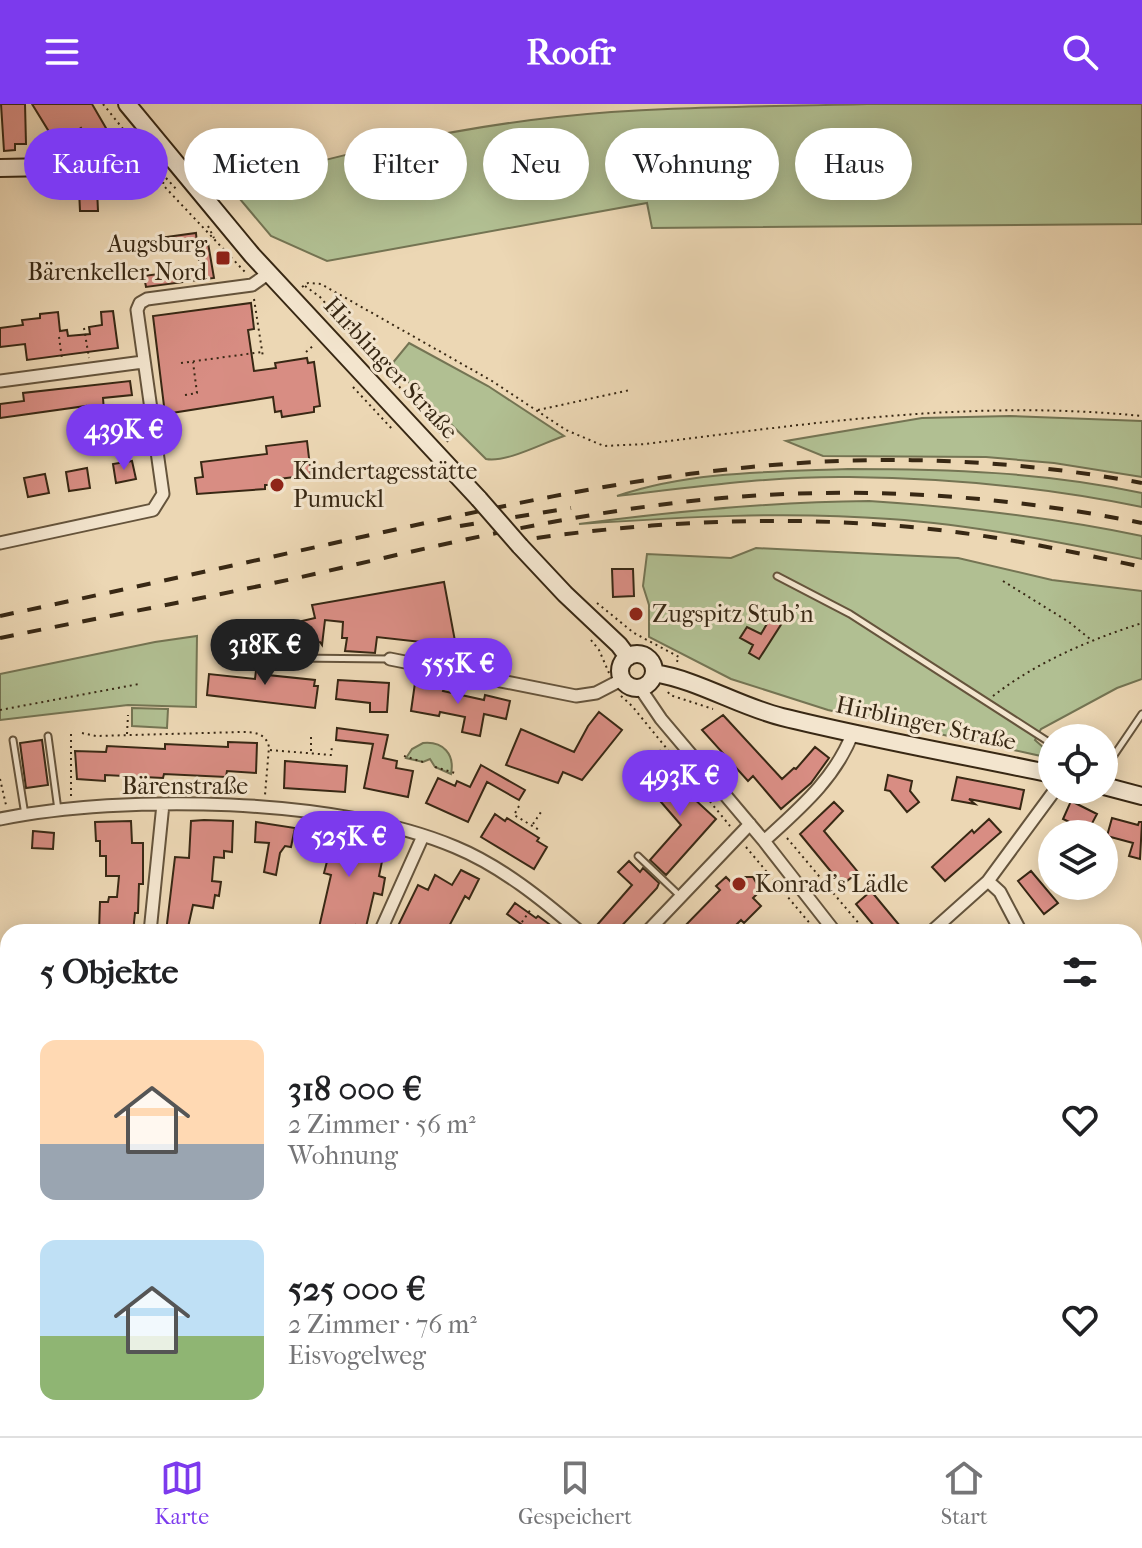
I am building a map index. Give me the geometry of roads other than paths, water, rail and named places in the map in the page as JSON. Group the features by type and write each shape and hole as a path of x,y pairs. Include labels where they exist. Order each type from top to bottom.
{"street":[{"name":"Hirblinger Straße","path":"127,104 146,128"},
{"name":"Hirblinger Straße","path":"168,155 259,280 295,287 520,546 628,657 637,655 648,658 662,674 755,709 1038,771"},
{"path":"0,168 24,168"},
{"path":"0,543 153,510 163,494 143,362 137,310 140,303 147,299 259,280"},
{"path":"0,381 143,362"},
{"path":"618,682 622,665 628,657"},
{"path":"390,659 493,677 576,696 596,693 618,682 640,688 662,674"},
{"path":"640,688 661,719 764,841 829,924"},
{"path":"764,841 827,779 853,732"},
{"path":"1118,790 1142,796"},
{"path":"151,924 163,804"},
{"name":"Bärenstraße","path":"4,818 65,810 163,804 265,808 351,818 423,836 464,851 539,898 570,924"},
{"path":"940,924 988,881 1045,804"},
{"path":"654,924 750,824"},
{"path":"384,924 423,836"},
{"path":"988,881 1000,892 1017,924"}],"lane":[{"path":"777,576 850,614 1038,735"},
{"path":"261,626 275,648 295,658 390,659"},
{"path":"493,677 498,650"},
{"path":"1118,749 1142,714"},
{"path":"1133,727 1142,728"},
{"path":"48,736 65,810"},
{"path":"13,740 25,815"},
{"path":"638,856 680,896"}],"railway":[{"path":"0,616 509,505 702,472 800,463 947,461 1045,469 1142,483"},
{"path":"0,638 279,582 519,528 671,503 775,494 880,493 1038,506 1142,523"},
{"path":"460,526 571,508"},
{"path":"509,542 679,524 736,521 850,523 985,536 1142,567"}],"place":[{"name":"Augsburg Bärenkeller Nord","path":"223,258"},
{"name":"Kindertagesstätte Pumuckl","path":"277,485"},
{"name":"Zugspitz Stub'n","path":"636,614"},
{"name":"Konrad's Lädle","path":"739,884"}]}
